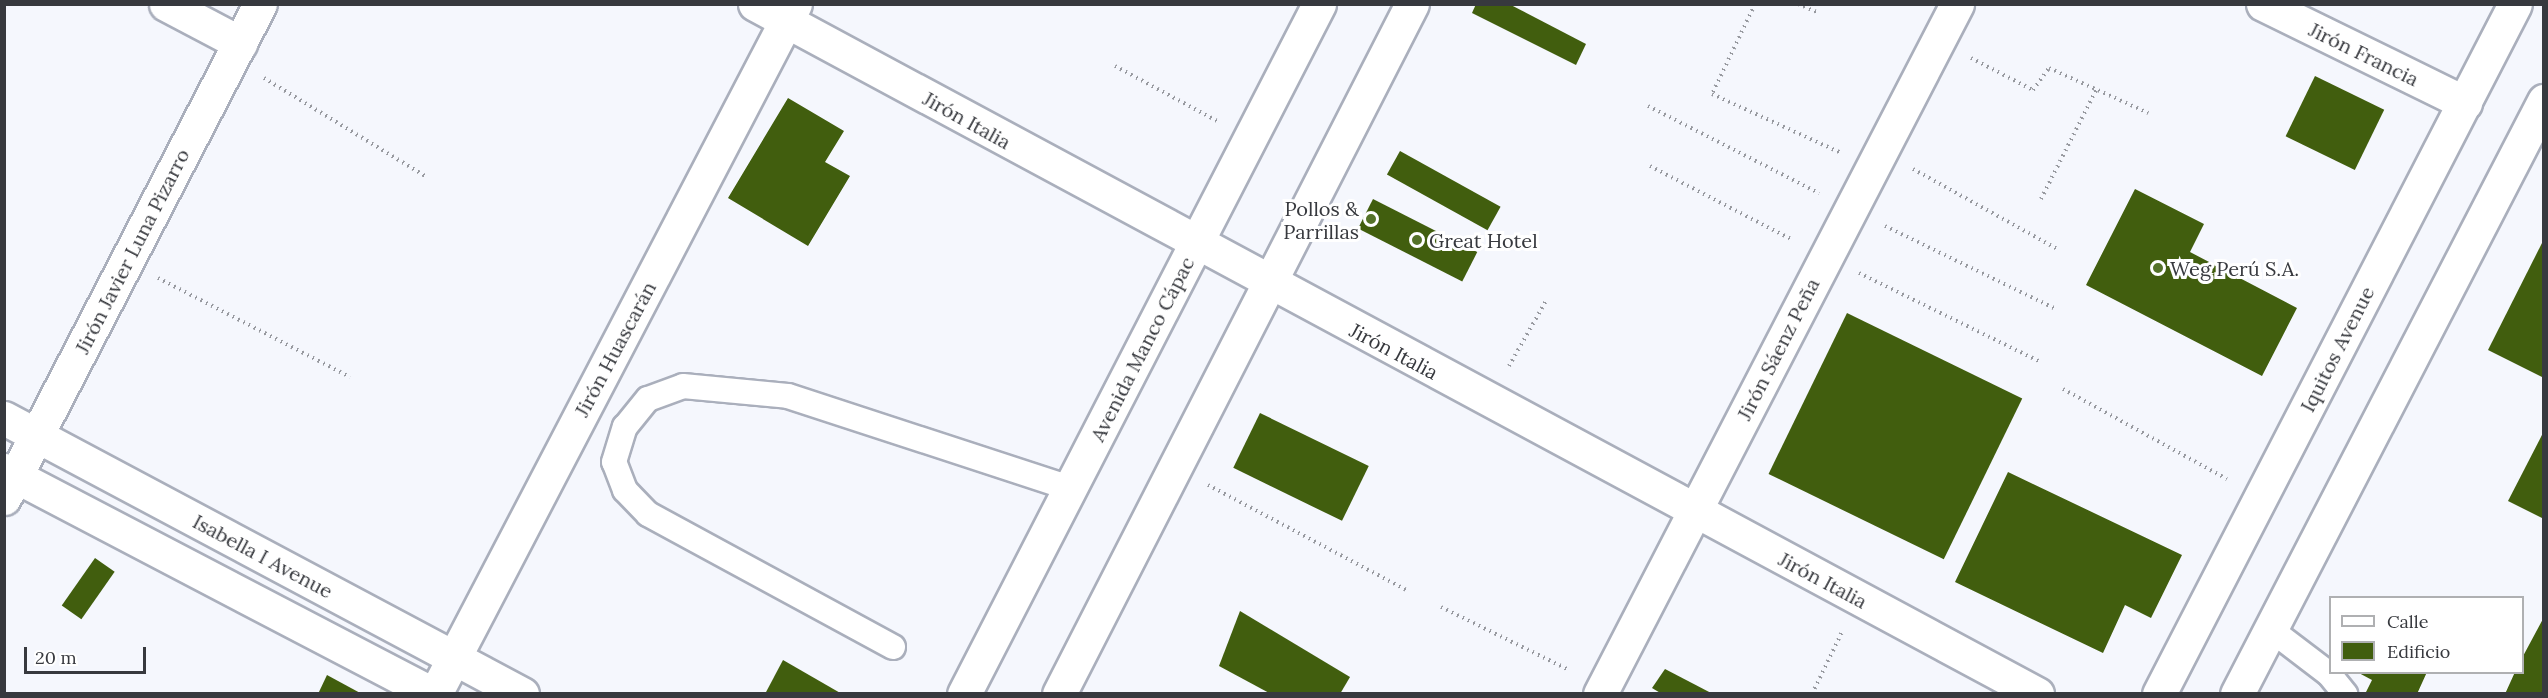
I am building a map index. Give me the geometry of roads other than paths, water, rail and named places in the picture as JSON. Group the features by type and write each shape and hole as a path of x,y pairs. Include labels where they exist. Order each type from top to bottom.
{"street":[{"path":"166,4 236,50"},
{"name":"Jirón Javier Luna Pizarro","path":"8,481 37,435 260,4"},
{"name":"Jirón Italia","path":"754,4 790,13 1269,284 1693,512 2037,693"},
{"name":"Avenida Manco Cápac","path":"964,693 1319,4"},
{"path":"1059,693 1412,4"},
{"name":"Jirón Sáenz Peña","path":"1602,690 1957,4"},
{"name":"Jirón Francia","path":"2262,4 2465,103"},
{"name":"Iquitos Avenue","path":"2159,693 2515,4"},
{"name":"Jirón Huascarán","path":"434,693 790,13"},
{"path":"2237,693 2535,138 2544,101"},
{"name":"Isabella I Avenue","path":"4,418 522,693"},
{"path":"8,481 434,693"}],"lane":[{"path":"893,647 640,506 625,490 614,462 625,427 648,399 683,386 788,396 1070,488"},
{"path":"2270,629 2329,674 2345,693"}],"place":[{"name":"Pollos & Parrillas","path":"1371,219"},
{"name":"Great Hotel","path":"1417,240"},
{"name":"Weg Perú S.A.","path":"2158,268"}]}
